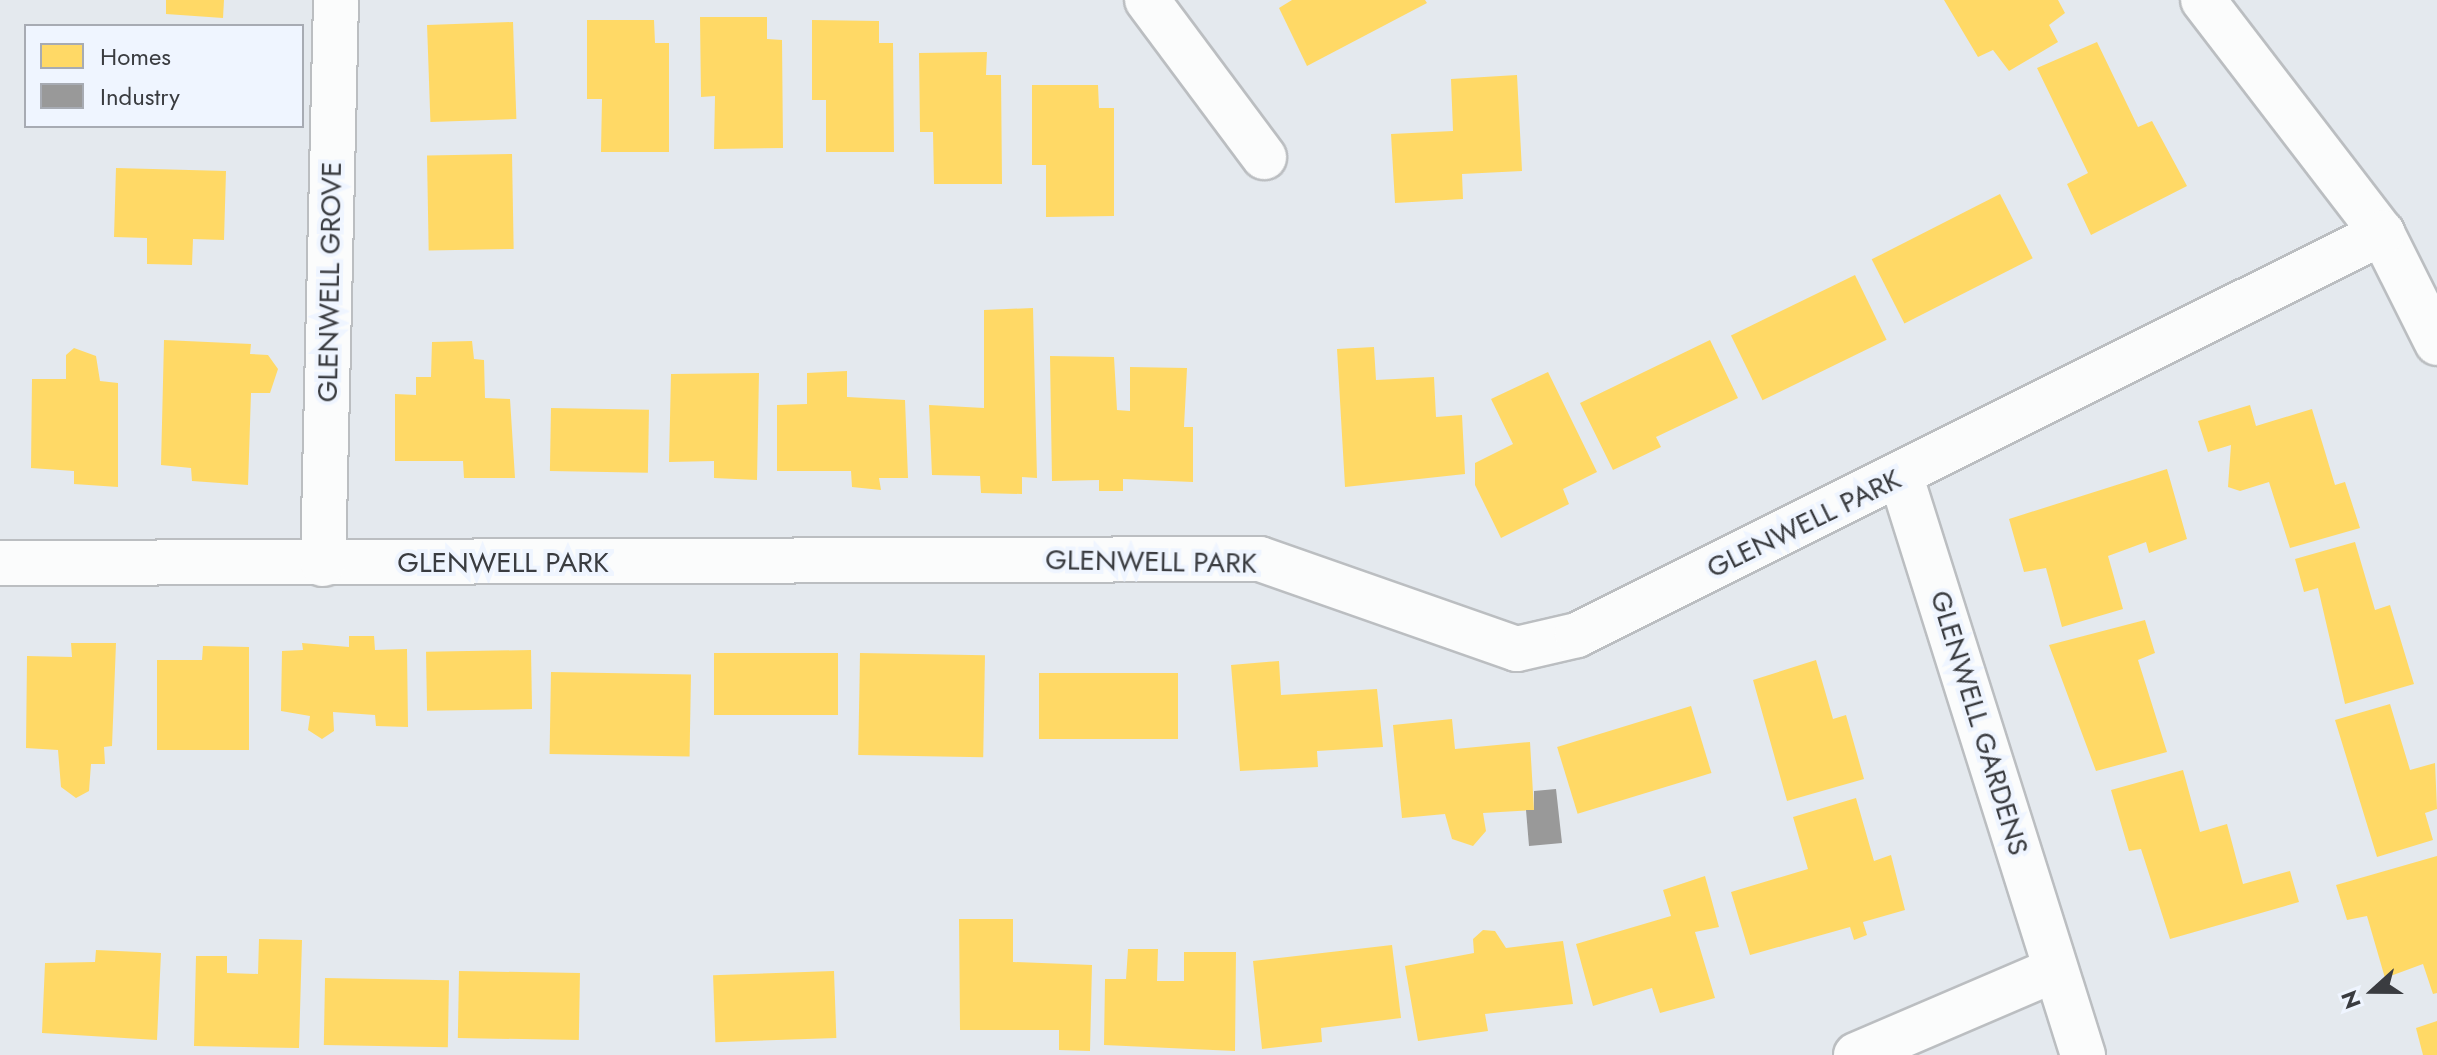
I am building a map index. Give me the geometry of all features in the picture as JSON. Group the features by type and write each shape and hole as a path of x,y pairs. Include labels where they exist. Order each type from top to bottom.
{"street":[{"name":"GLENWELL GROVE","path":"323,564 336,0"},
{"path":"1147,0 1264,157"},
{"path":"2203,0 2382,233 2437,343"},
{"name":"GLENWELL PARK","path":"0,563 1260,559 1517,649 1577,635 1901,477 2382,233"},
{"name":"GLENWELL GARDENS","path":"1901,477 1990,747 2052,971 2083,1055"},
{"path":"1856,1055 2052,971"}],"building: Homes":[{"path":"166,0 224,0 223,18 166,14"},
{"path":"1292,0 1425,0 1427,3 1307,66 1279,8"},
{"path":"1944,0 2058,0 2065,13 2049,25 2058,42 2009,71 1993,50 1978,57"},
{"path":"700,17 767,17 767,39 782,40 783,148 714,149 715,96 701,97"},
{"path":"587,20 654,20 655,43 669,43 669,152 601,152 602,99 587,99"},
{"path":"812,20 879,21 879,43 893,43 894,152 826,152 826,100 812,100"},
{"path":"513,22 516,119 430,122 427,25"},
{"path":"2097,42 2138,127 2152,121 2187,186 2091,235 2067,184 2088,173 2037,68"},
{"path":"987,52 986,75 1001,75 1002,184 934,184 933,132 920,132 919,53"},
{"path":"1517,75 1522,171 1462,174 1463,199 1395,203 1391,134 1453,131 1451,79"},
{"path":"1032,85 1098,85 1099,108 1114,108 1114,216 1046,217 1046,165 1032,165"},
{"path":"512,154 514,249 429,250 427,155"},
{"path":"116,168 226,171 224,240 193,239 192,265 147,264 147,238 114,237"},
{"path":"2000,194 2033,258 1904,324 1872,259"},
{"path":"1855,275 1887,340 1763,400 1731,335"},
{"path":"1033,308 1037,478 1022,477 1022,494 981,493 980,476 932,475 929,405 984,408 984,310"},
{"path":"164,340 251,344 250,354 268,355 278,369 270,393 251,393 248,485 192,481 191,468 161,465"},
{"path":"1710,340 1738,398 1656,437 1661,447 1613,470 1580,403"},
{"path":"472,341 474,359 484,360 485,398 510,399 515,478 464,478 463,461 395,461 395,394 416,395 416,377 431,377 432,342"},
{"path":"1374,347 1376,380 1434,377 1436,417 1462,415 1465,474 1345,487 1337,349"},
{"path":"74,348 96,356 100,381 118,383 118,487 74,484 74,471 31,468 32,379 66,379 66,355"},
{"path":"1050,356 1114,357 1117,410 1130,411 1130,367 1187,368 1184,427 1193,427 1193,482 1123,479 1123,491 1099,491 1099,480 1052,481"},
{"path":"847,371 847,397 905,400 908,478 879,478 881,490 852,487 851,471 777,471 777,405 807,404 807,373"},
{"path":"1548,372 1597,472 1563,489 1569,504 1501,538 1475,485 1475,463 1513,444 1491,399"},
{"path":"759,373 757,480 714,478 714,461 669,462 671,374"},
{"path":"2250,405 2256,426 2312,409 2335,485 2345,482 2360,528 2290,548 2269,482 2240,491 2228,487 2231,445 2208,452 2198,421"},
{"path":"551,408 649,410 648,473 550,471"},
{"path":"2167,469 2187,539 2149,553 2146,542 2108,556 2123,609 2062,627 2046,568 2024,572 2009,519"},
{"path":"2355,542 2375,610 2390,605 2414,684 2345,704 2318,588 2304,592 2295,559"},
{"path":"2145,620 2155,653 2138,660 2167,752 2096,771 2049,645"},
{"path":"349,636 374,636 375,650 407,649 408,727 376,726 375,715 333,712 334,731 322,739 308,730 310,716 281,711 282,651 303,650 302,643 349,647"},
{"path":"71,643 116,643 112,746 104,747 105,764 91,764 89,791 76,798 61,787 58,750 26,748 27,656 72,657"},
{"path":"203,646 249,647 249,750 157,750 157,660 202,660"},
{"path":"531,650 532,709 427,711 426,652"},
{"path":"714,653 838,653 838,715 714,715"},
{"path":"860,653 985,655 983,757 858,755"},
{"path":"1816,660 1833,719 1846,715 1864,779 1787,801 1753,680"},
{"path":"1279,661 1281,695 1377,689 1383,747 1317,751 1318,767 1240,771 1231,665"},
{"path":"551,672 691,674 690,756 550,754"},
{"path":"1039,673 1178,673 1178,739 1039,739"},
{"path":"2390,704 2410,770 2435,763 2437,809 2425,813 2433,840 2377,857 2335,720"},
{"path":"1691,706 1711,773 1578,814 1557,747"},
{"path":"1452,719 1455,749 1530,742 1534,810 1483,813 1486,831 1473,846 1452,839 1445,814 1402,818 1393,725"},
{"path":"2183,770 2200,832 2227,824 2243,884 2290,871 2299,902 2170,939 2141,849 2129,851 2111,790"},
{"path":"1856,798 1874,861 1891,855 1905,910 1863,922 1867,935 1854,940 1850,927 1750,955 1731,892 1808,869 1793,817"},
{"path":"2437,856 2437,993 2433,994 2423,964 2385,978 2367,916 2347,920 2336,885"},
{"path":"1705,876 1719,927 1695,932 1715,998 1660,1013 1652,988 1593,1006 1576,944 1671,916 1663,890"},
{"path":"959,919 1013,919 1013,962 1092,965 1090,1051 1059,1050 1059,1030 960,1030"},
{"path":"1483,930 1495,931 1506,948 1563,941 1573,1004 1485,1014 1488,1031 1418,1041 1405,966 1474,953 1473,939"},
{"path":"259,939 302,940 299,1048 194,1046 196,956 227,956 227,973 258,974"},
{"path":"1392,945 1401,1018 1321,1028 1322,1042 1262,1049 1253,961"},
{"path":"1128,949 1158,949 1157,981 1184,981 1184,952 1236,952 1235,1051 1104,1045 1105,979 1126,979"},
{"path":"96,950 161,953 157,1040 42,1033 45,963 95,962"},
{"path":"459,971 580,973 579,1040 458,1038"},
{"path":"834,971 836,1038 715,1042 713,975"},
{"path":"325,978 449,980 448,1047 324,1045"},
{"path":"2437,1021 2437,1055 2423,1055 2416,1028"}],"building: Industry":[{"path":"1556,789 1562,843 1529,846 1526,810 1534,810 1534,791"}]}
